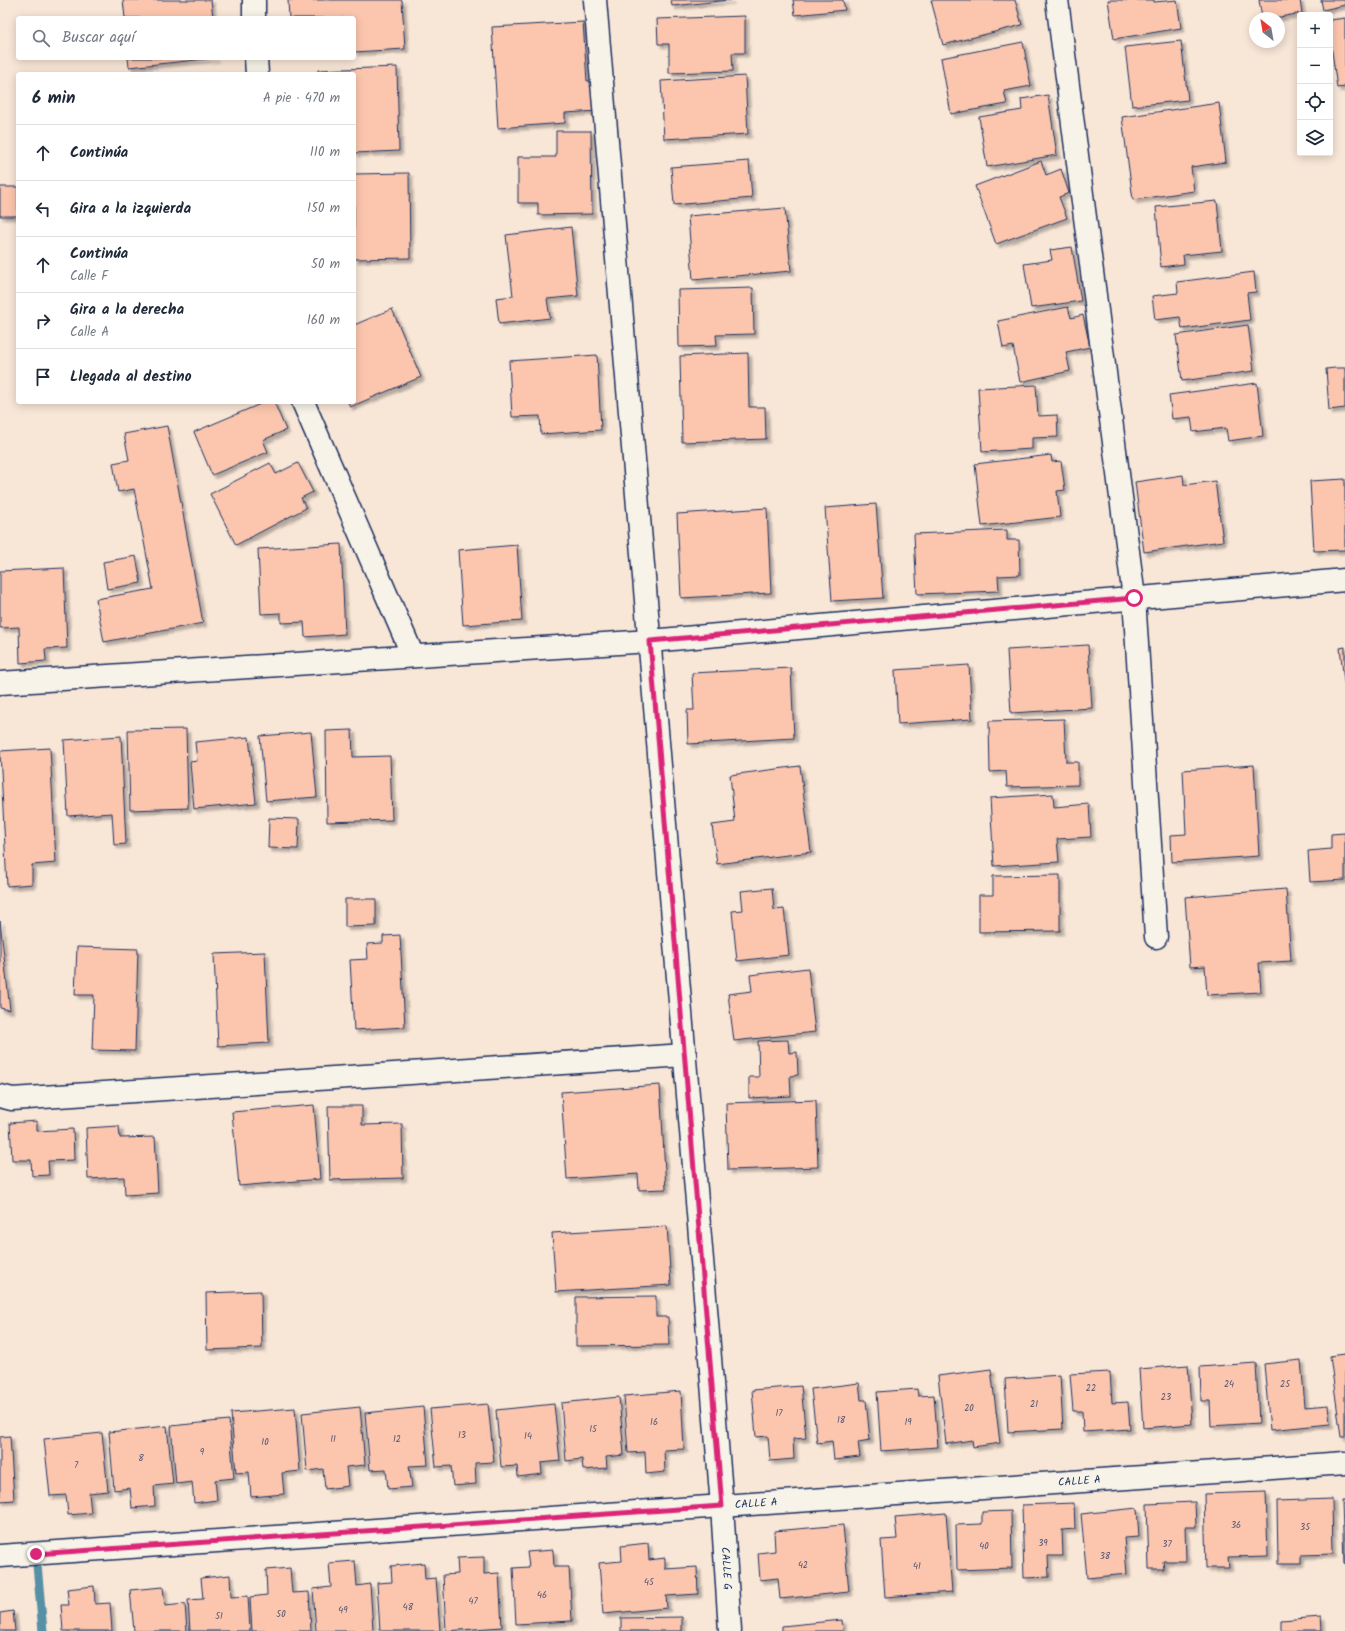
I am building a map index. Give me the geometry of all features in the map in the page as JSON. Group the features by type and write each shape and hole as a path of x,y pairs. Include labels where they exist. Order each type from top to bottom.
{"street":[{"path":"254,0 254,16"},
{"name":"CALLE G","path":"595,0 703,1272 722,1506 730,1631"},
{"path":"1057,0 1134,598 1156,937"},
{"path":"256,60 257,72"},
{"path":"304,404 413,656"},
{"path":"0,683 650,641 1345,580"},
{"path":"0,1096 12,1099 685,1055"},
{"name":"CALLE A","path":"0,1556 1345,1463"}],"building":[{"path":"123,0 211,0 213,16 125,16"},
{"path":"288,0 402,0 405,49 356,52 356,16 289,16"},
{"path":"671,0 731,0 672,6"},
{"path":"793,0 843,0 845,10 795,15"},
{"path":"931,0 1015,0 1022,25 943,45"},
{"path":"1108,0 1154,0 1154,2 1177,0 1181,28 1114,39"},
{"path":"1259,0 1300,0 1302,12 1285,16 1285,12 1261,12"},
{"path":"1321,0 1345,0 1345,5 1323,10"},
{"path":"745,16 745,53 732,53 733,71 669,73 669,44 658,44 657,19"},
{"path":"1345,18 1345,87 1337,88 1333,59 1333,20"},
{"path":"583,22 587,81 596,80 598,111 565,113 565,123 498,128 492,27"},
{"path":"1181,41 1188,100 1132,106 1125,47"},
{"path":"1023,42 1031,86 1004,91 1007,104 951,114 941,58"},
{"path":"128,60 197,60 129,67"},
{"path":"397,67 399,151 356,153 356,72 318,72 318,70"},
{"path":"745,76 748,134 664,139 661,81"},
{"path":"1048,95 1057,155 987,167 979,117 1022,110 1021,99"},
{"path":"1219,103 1226,162 1191,167 1194,191 1133,200 1122,117"},
{"path":"556,131 591,131 592,214 538,215 538,203 518,203 518,157 556,157"},
{"path":"749,161 752,198 674,205 671,167"},
{"path":"1041,161 1046,175 1061,169 1069,193 1059,197 1067,218 996,244 975,186"},
{"path":"409,173 410,258 356,259 356,174"},
{"path":"0,187 16,187 16,216 0,216"},
{"path":"1217,201 1222,251 1183,255 1184,264 1161,267 1156,207"},
{"path":"785,208 791,271 693,280 688,216"},
{"path":"571,227 578,296 547,299 550,318 499,324 496,298 513,296 506,235"},
{"path":"1072,247 1081,301 1031,308 1024,264 1052,260 1050,250"},
{"path":"1254,272 1256,292 1247,293 1250,320 1182,329 1180,317 1155,320 1152,296 1178,293 1177,282"},
{"path":"753,288 754,334 716,335 717,346 679,347 678,290"},
{"path":"1068,307 1071,318 1083,315 1090,347 1066,352 1070,371 1020,382 1013,346 1003,348 998,321"},
{"path":"392,309 421,377 350,407 349,404 356,404 356,324"},
{"path":"1248,325 1254,371 1182,381 1176,335"},
{"path":"748,353 749,407 765,407 766,439 682,442 680,356"},
{"path":"597,355 601,430 541,434 540,416 512,417 509,361"},
{"path":"1345,368 1345,408 1329,410 1326,369"},
{"path":"1257,383 1263,436 1228,441 1226,428 1193,432 1191,417 1172,419 1169,395"},
{"path":"1036,385 1038,416 1057,415 1058,437 1032,438 1032,449 982,452 978,388"},
{"path":"260,404 275,404 286,430 263,440 268,452 212,475 194,432"},
{"path":"167,426 203,623 104,642 96,599 153,589 134,489 118,492 113,463 129,460 124,434"},
{"path":"1051,455 1052,462 1061,461 1065,490 1057,491 1060,517 982,526 975,464"},
{"path":"270,463 276,474 298,463 313,492 301,498 306,508 236,545 210,494"},
{"path":"1183,475 1184,485 1215,481 1223,541 1144,552 1135,482"},
{"path":"1345,479 1345,550 1314,551 1310,481"},
{"path":"876,504 883,598 832,601 825,508"},
{"path":"767,508 771,593 681,598 677,514"},
{"path":"1007,530 1007,540 1019,540 1020,575 998,576 999,591 917,594 914,534"},
{"path":"341,544 345,634 305,637 304,622 281,623 281,613 261,614 258,549"},
{"path":"517,545 522,621 463,625 458,550"},
{"path":"136,556 141,583 107,589 103,562"},
{"path":"64,568 67,648 45,649 46,661 20,663 19,627 0,628 0,571"},
{"path":"1088,645 1092,708 1011,713 1007,650"},
{"path":"1345,647 1345,689 1340,648"},
{"path":"969,665 972,719 898,724 895,670"},
{"path":"791,668 794,738 688,744 687,710 694,710 692,673"},
{"path":"1064,719 1066,762 1078,762 1078,785 1007,787 1006,771 990,772 989,721"},
{"path":"186,729 188,808 130,810 128,730"},
{"path":"352,730 353,757 390,756 392,820 327,822 326,731"},
{"path":"311,732 317,797 266,801 260,736"},
{"path":"121,736 126,844 114,845 112,813 68,816 64,740"},
{"path":"249,737 256,803 194,809 190,762 197,761 195,742"},
{"path":"50,748 56,863 32,865 32,884 7,886 0,751"},
{"path":"1254,765 1259,856 1172,862 1171,835 1186,834 1183,770"},
{"path":"800,766 811,852 717,864 712,825 735,822 730,775"},
{"path":"1053,794 1054,807 1089,804 1091,837 1057,839 1059,862 994,866 990,798"},
{"path":"269,818 299,819 298,849 268,848"},
{"path":"1345,833 1345,880 1310,882 1308,851 1331,849 1331,834"},
{"path":"1060,875 1060,931 979,932 979,895 993,895 993,876"},
{"path":"772,888 774,910 784,909 789,955 737,961 732,911 743,910 741,891"},
{"path":"1286,889 1291,961 1259,963 1261,992 1207,995 1205,966 1190,967 1185,897"},
{"path":"345,899 376,899 376,926 345,927"},
{"path":"0,921 10,1010 0,1008"},
{"path":"400,935 405,1027 354,1030 350,960 368,959 367,944 383,943 383,936"},
{"path":"77,947 138,949 135,1051 92,1050 94,995 75,995"},
{"path":"265,952 269,1043 218,1046 214,954"},
{"path":"808,968 815,1032 734,1041 728,994 752,991 750,975"},
{"path":"788,1040 789,1053 797,1052 798,1075 790,1076 791,1096 749,1098 749,1077 759,1077 758,1041"},
{"path":"660,1085 666,1189 639,1190 638,1174 567,1179 561,1092"},
{"path":"816,1100 818,1167 728,1170 726,1103"},
{"path":"314,1105 320,1179 239,1186 232,1112"},
{"path":"328,1106 362,1106 362,1125 402,1124 403,1178 330,1180"},
{"path":"37,1121 37,1131 73,1129 74,1160 48,1161 49,1175 32,1176 31,1160 12,1160 10,1123"},
{"path":"119,1126 120,1138 155,1137 158,1193 125,1195 124,1177 88,1179 86,1128"},
{"path":"667,1226 671,1285 556,1292 552,1233"},
{"path":"261,1291 262,1348 207,1350 206,1293"},
{"path":"656,1296 656,1317 668,1317 669,1345 576,1346 576,1297"},
{"path":"1345,1354 1345,1437 1341,1437 1330,1356"},
{"path":"1301,1360 1305,1407 1328,1405 1330,1424 1270,1430 1264,1364"},
{"path":"1256,1363 1259,1423 1211,1426 1210,1401 1201,1401 1200,1367"},
{"path":"1188,1365 1192,1424 1143,1428 1139,1369"},
{"path":"991,1369 1000,1443 973,1447 972,1440 946,1444 938,1376"},
{"path":"1110,1372 1112,1403 1128,1402 1130,1429 1083,1432 1082,1411 1073,1411 1070,1374"},
{"path":"1060,1375 1063,1429 1008,1432 1005,1379"},
{"path":"859,1383 861,1400 866,1400 870,1440 858,1442 860,1457 834,1460 832,1441 817,1443 811,1389"},
{"path":"801,1386 806,1438 793,1439 794,1459 770,1461 768,1436 756,1437 752,1390"},
{"path":"917,1389 918,1396 934,1395 938,1447 881,1451 877,1392"},
{"path":"681,1391 684,1449 664,1450 665,1472 646,1474 645,1452 628,1453 624,1396"},
{"path":"619,1397 624,1455 606,1457 607,1468 583,1470 582,1459 566,1461 561,1403"},
{"path":"488,1404 494,1462 475,1463 476,1484 453,1486 451,1466 436,1467 430,1409"},
{"path":"554,1404 560,1461 541,1463 542,1474 518,1477 517,1466 501,1467 496,1410"},
{"path":"360,1407 365,1465 346,1467 348,1486 325,1489 323,1469 307,1471 302,1413"},
{"path":"423,1407 428,1465 409,1466 412,1487 388,1489 386,1469 370,1470 365,1413"},
{"path":"295,1408 300,1471 282,1473 284,1494 251,1497 249,1472 236,1473 231,1413"},
{"path":"229,1420 234,1478 215,1480 217,1500 194,1503 192,1482 176,1484 171,1426"},
{"path":"167,1426 173,1484 154,1486 155,1506 132,1508 130,1488 114,1490 109,1432"},
{"path":"102,1433 108,1491 89,1493 91,1513 68,1515 66,1495 50,1496 44,1439"},
{"path":"10,1436 14,1500 0,1501 0,1437"},
{"path":"1266,1492 1268,1556 1228,1557 1229,1568 1206,1568 1204,1494"},
{"path":"1332,1499 1333,1554 1301,1555 1301,1563 1278,1563 1277,1501"},
{"path":"1342,1501 1345,1501 1345,1564 1344,1564"},
{"path":"1195,1502 1196,1527 1185,1527 1186,1561 1163,1561 1164,1569 1149,1569 1147,1504"},
{"path":"1074,1503 1075,1529 1062,1530 1063,1556 1048,1556 1049,1577 1024,1578 1022,1505"},
{"path":"1137,1508 1139,1537 1124,1538 1127,1574 1087,1578 1081,1514"},
{"path":"1011,1511 1012,1568 957,1570 956,1525 982,1524 982,1512"},
{"path":"946,1513 952,1592 885,1597 881,1540 897,1539 895,1517"},
{"path":"843,1525 849,1592 780,1599 778,1578 760,1580 758,1553 775,1551 774,1531"},
{"path":"648,1543 649,1560 665,1558 665,1569 697,1567 698,1594 666,1596 667,1608 603,1614 599,1563 622,1561 621,1546"},
{"path":"553,1550 554,1567 569,1567 572,1621 516,1624 513,1568 529,1567 527,1552"},
{"path":"484,1557 484,1574 499,1573 502,1627 446,1631 443,1575 458,1574 457,1558"},
{"path":"355,1561 357,1586 370,1584 373,1631 316,1631 313,1589 331,1587 329,1563"},
{"path":"424,1563 425,1579 436,1578 440,1631 380,1631 377,1583 392,1582 391,1566"},
{"path":"290,1568 292,1593 309,1592 311,1631 252,1631 250,1597 267,1595 266,1570"},
{"path":"230,1575 231,1597 248,1596 250,1631 190,1631 188,1600 203,1599 201,1578"},
{"path":"94,1586 95,1604 110,1603 112,1631 63,1631 61,1605 69,1605 67,1589"},
{"path":"163,1587 165,1606 185,1604 187,1631 134,1631 130,1590"},
{"path":"13,1611 15,1631 0,1631 0,1613"},
{"path":"682,1617 682,1631 621,1631 621,1618"},
{"path":"1321,1617 1322,1631 1281,1631 1281,1620"},
{"path":"842,1620 843,1631 782,1631 782,1626"}],"waterway":[{"path":"36,1554 43,1631"}],"route":[{"path":"36,1554 722,1506 650,641 1134,598"}]}
